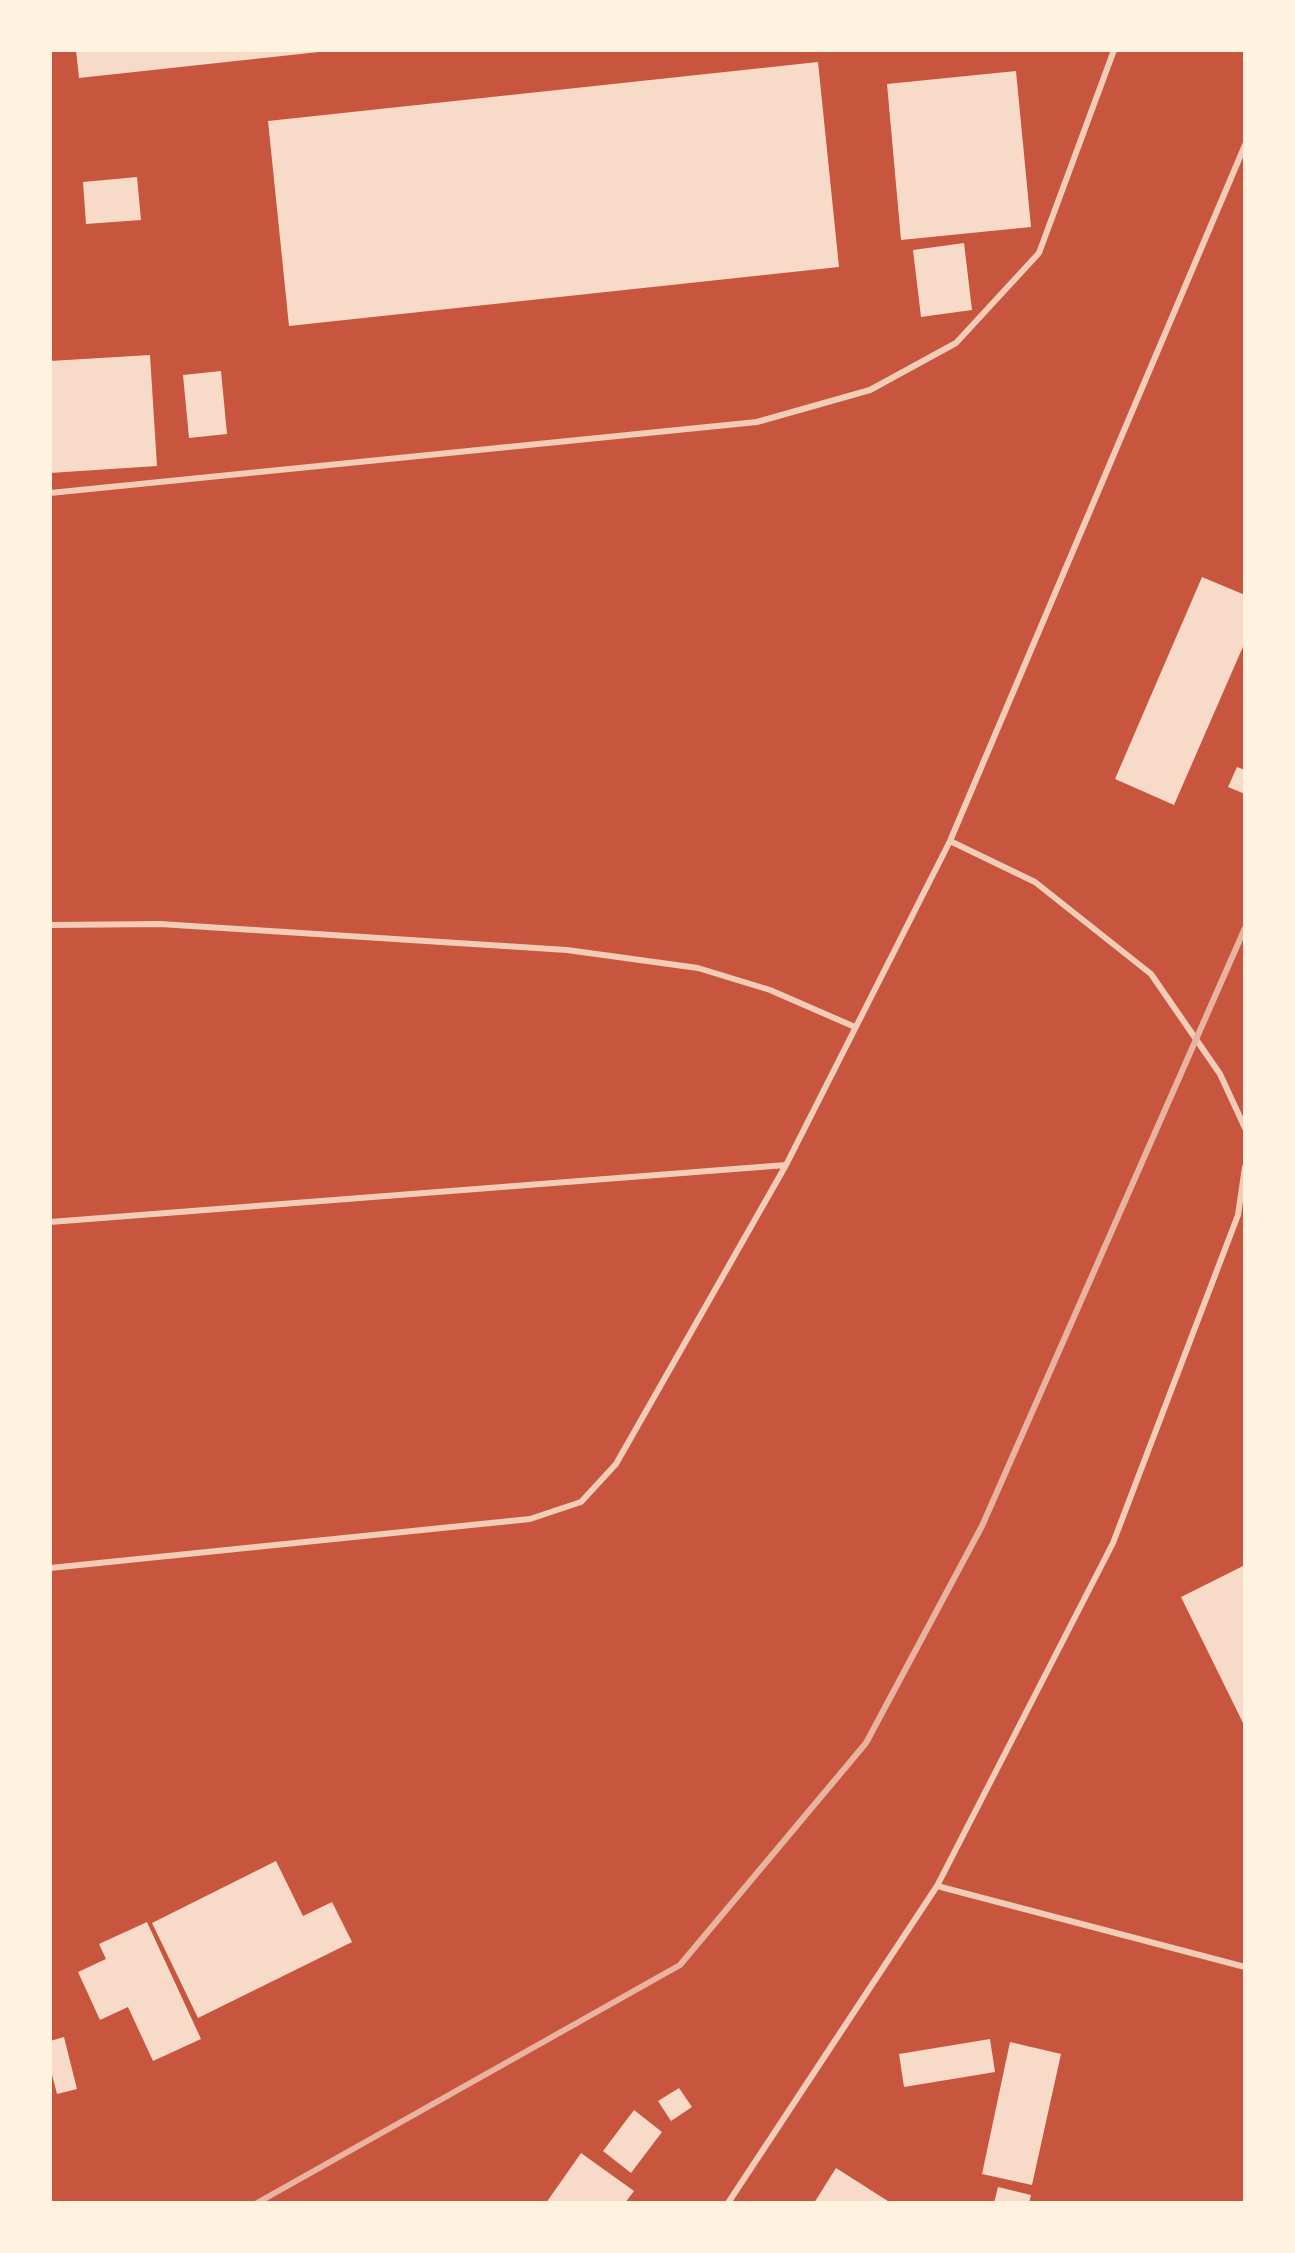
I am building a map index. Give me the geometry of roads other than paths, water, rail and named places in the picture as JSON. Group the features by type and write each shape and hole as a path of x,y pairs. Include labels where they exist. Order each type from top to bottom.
{"lane":[{"path":"50,493 757,422 870,390 956,343 1039,253 1114,50"},
{"path":"50,1568 530,1519 581,1502 616,1464 786,1165 950,841 1245,145"},
{"path":"950,841 1035,882 1151,974 1220,1074 1245,1128"},
{"path":"50,925 160,924 567,950 698,968 770,990 855,1027"},
{"path":"50,1222 786,1165"},
{"path":"728,2203 937,1886 1113,1543 1238,1215 1245,1167"},
{"path":"937,1886 1245,1967"}],"railway":[{"path":"257,2203 680,1965 866,1743 982,1526 1245,928"}]}
